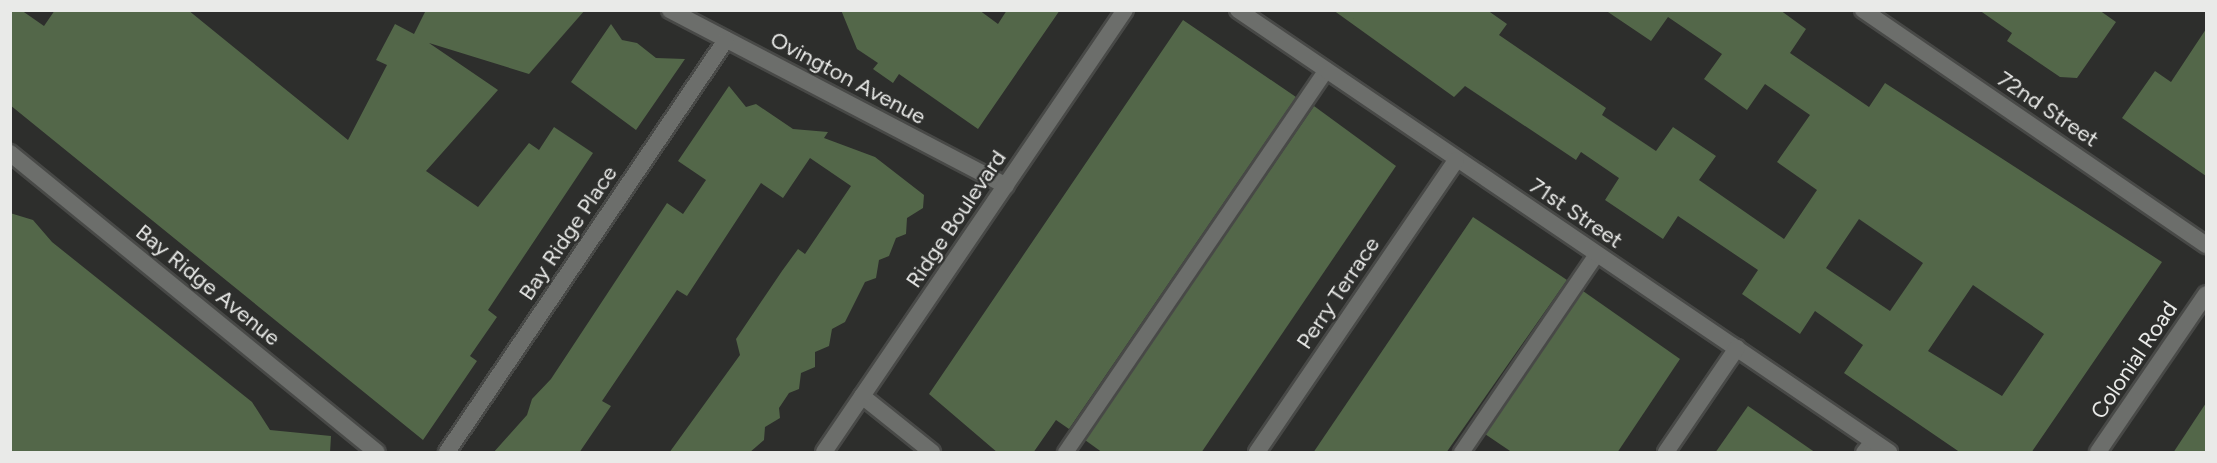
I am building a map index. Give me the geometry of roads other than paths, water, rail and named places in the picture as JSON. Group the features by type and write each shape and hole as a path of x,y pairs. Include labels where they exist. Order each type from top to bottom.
{"street":[{"name":"Ovington Avenue","path":"670,10 1005,186"},
{"name":"Ridge Boulevard","path":"824,453 1125,10"},
{"name":"71st Street","path":"1238,10 1456,160 1737,348 1868,447 1889,453"},
{"name":"72nd Street","path":"1863,10 2206,245"},
{"name":"Bay Ridge Place","path":"447,453 726,40"},
{"name":"Bay Ridge Avenue","path":"10,153 376,453"},
{"name":"Perry Terrace","path":"1257,453 1456,160"},
{"name":"Colonial Road","path":"2098,453 2206,294"},
{"path":"1666,453 1737,348"},
{"path":"862,396 932,453"}],"lane":[{"path":"1065,453 1326,70"},
{"path":"1461,453 1596,254"}]}
